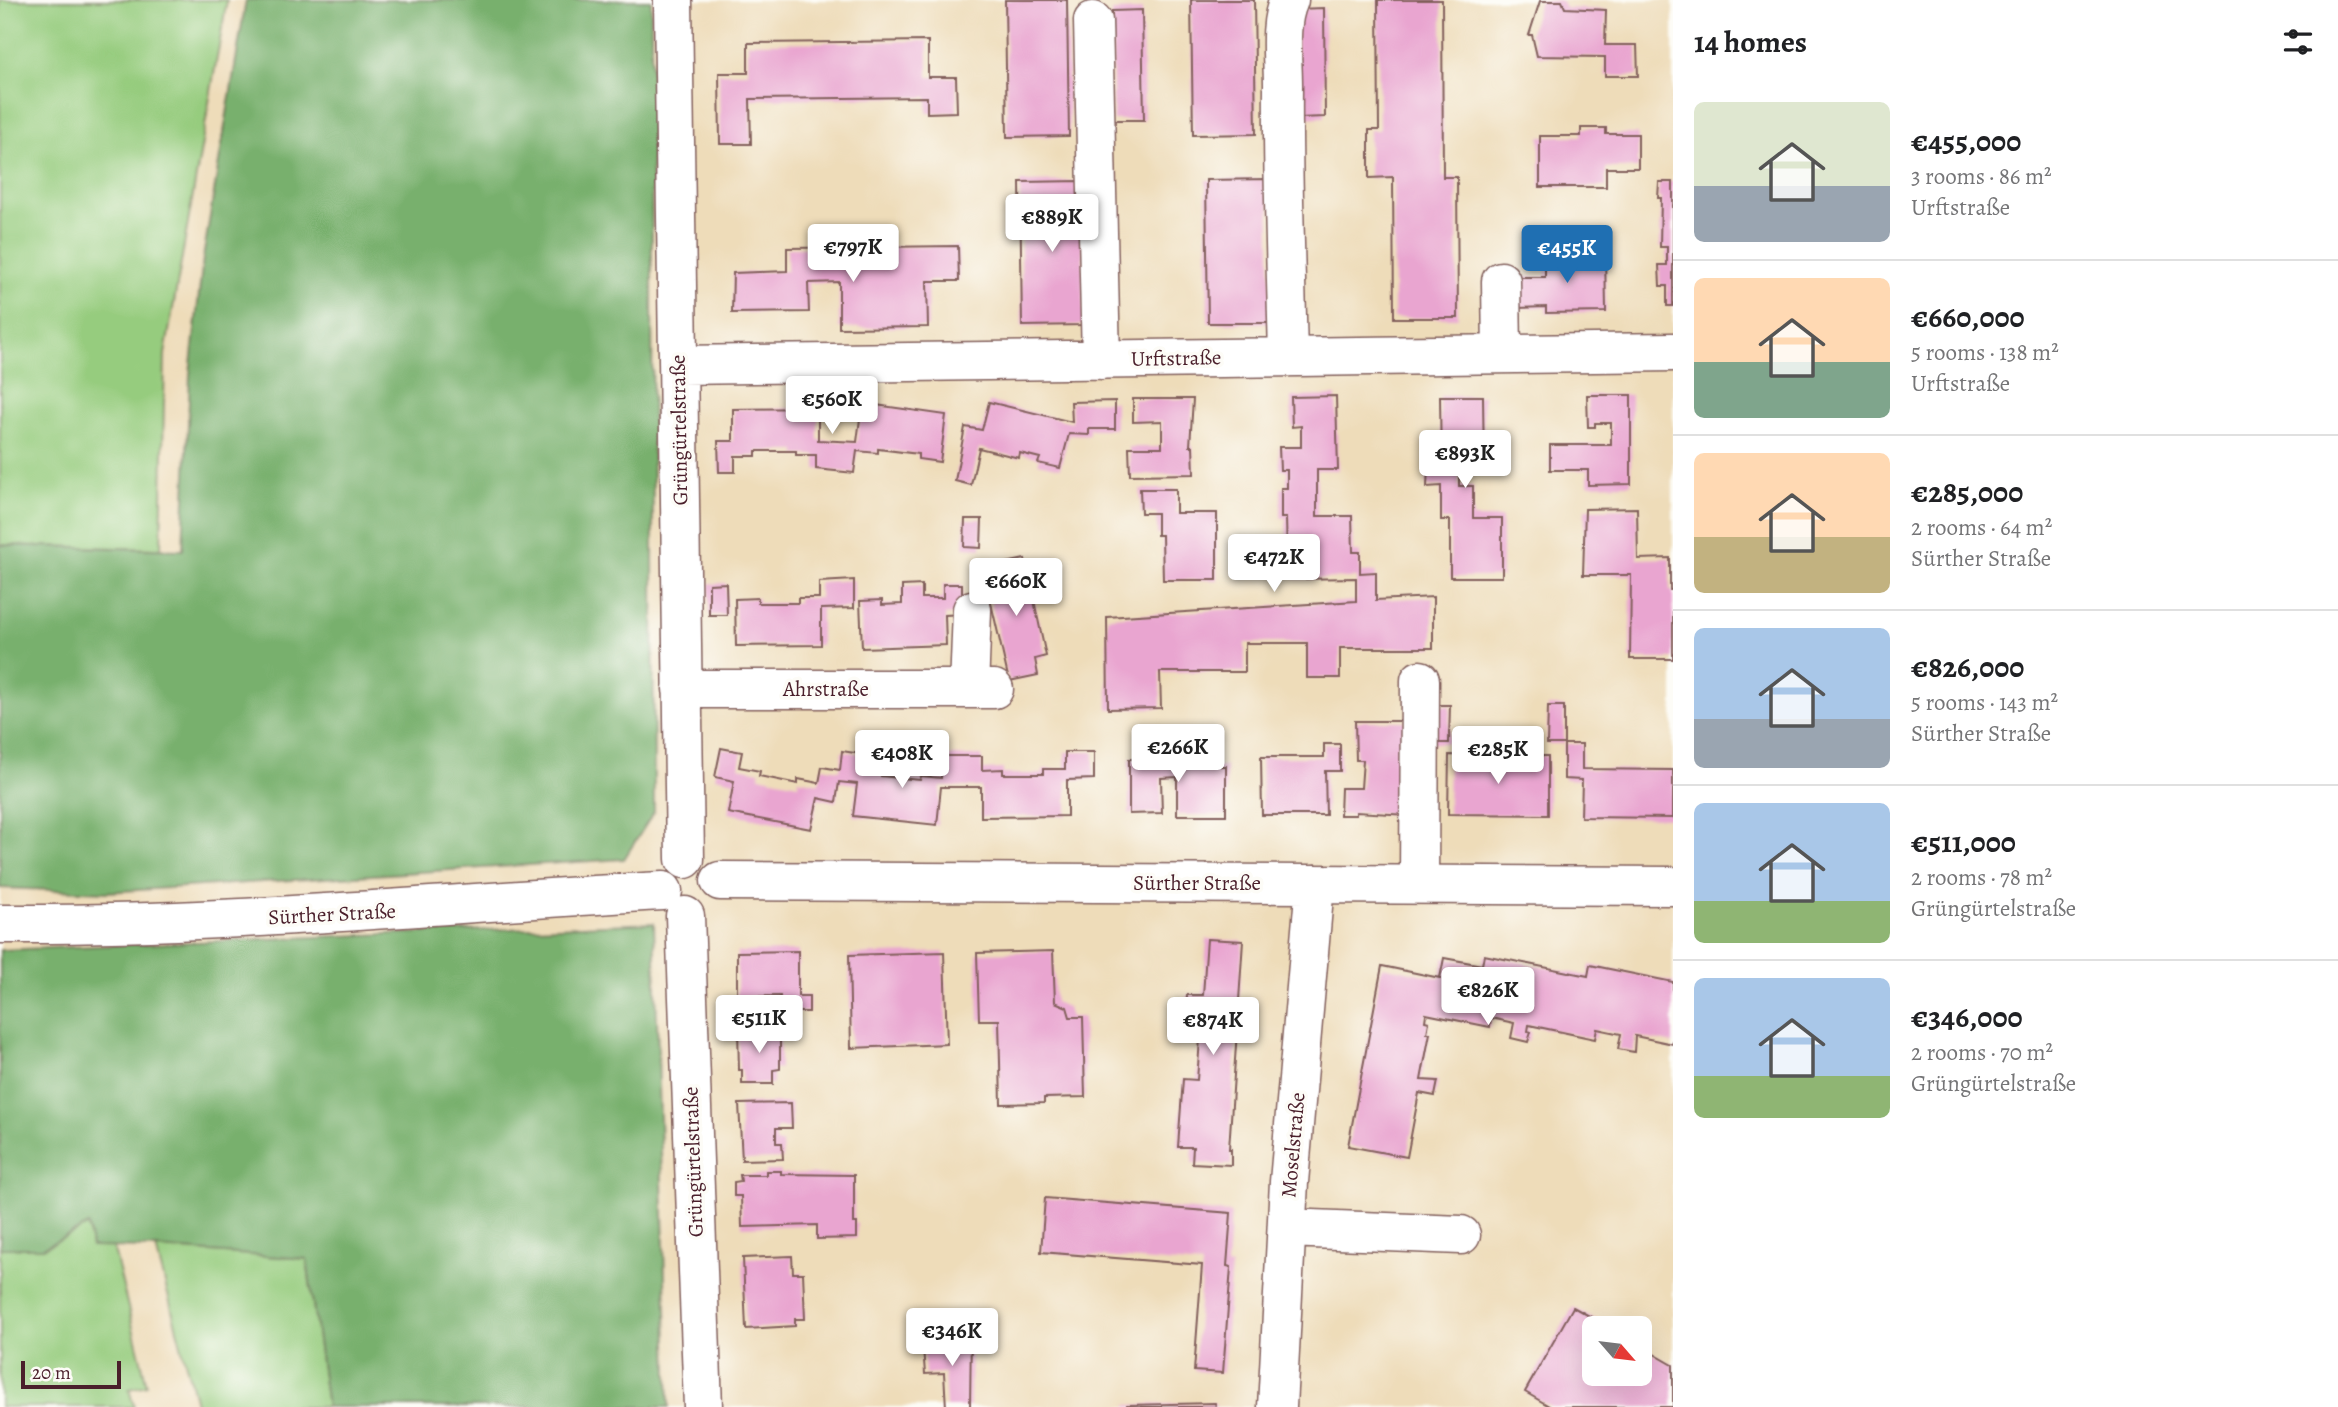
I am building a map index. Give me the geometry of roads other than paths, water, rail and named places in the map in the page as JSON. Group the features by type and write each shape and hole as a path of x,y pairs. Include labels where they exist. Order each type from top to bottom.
{"street":[{"name":"Grüngürtelstraße","path":"673,0 685,859"},
{"path":"1288,357 1282,110 1283,35 1289,0"},
{"path":"1093,21 1101,360"},
{"path":"1501,281 1502,354"},
{"name":"Urftstraße","path":"679,365 1673,352"},
{"name":"Ahrstraße","path":"682,689 982,689 972,610"},
{"path":"1419,884 1420,680"},
{"path":"674,904 664,881 668,871 676,863 685,859 700,860 713,868 720,881"},
{"name":"Sürther Straße","path":"0,924 163,923 399,910 674,904 700,915 712,908 720,895 720,881 1673,886"},
{"name":"Moselstraße","path":"1277,1407 1287,1227 1315,884"},
{"name":"Grüngürtelstraße","path":"674,904 703,1407"},
{"path":"1287,1227 1461,1235"}]}
